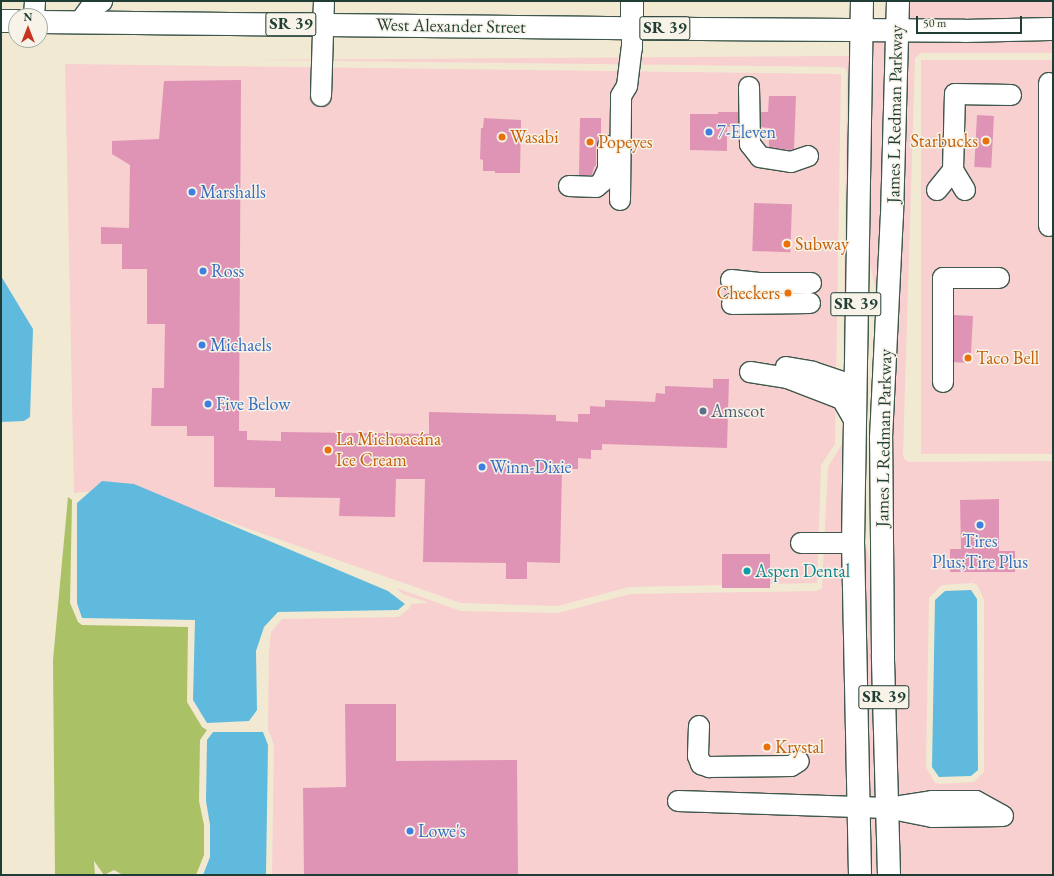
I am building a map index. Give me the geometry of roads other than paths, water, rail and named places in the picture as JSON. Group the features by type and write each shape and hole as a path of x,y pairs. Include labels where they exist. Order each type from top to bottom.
{"main road":[{"path":"81,22 92,7 101,1"},
{"path":"632,1 632,28"},
{"name":"James L Redman Parkway","path":"860,875 853,542 862,1"},
{"name":"James L Redman Parkway","path":"889,875 881,452 892,216 898,1"},
{"name":"West Alexander Street","path":"48,22 964,31 1015,29"},
{"path":"1015,29 1053,23"},
{"path":"1015,29 1053,29"},
{"path":"857,255 864,270 868,289 868,372 876,389 883,394"},
{"path":"855,386 862,393 868,413 869,529 883,587"}],"street":[{"path":"322,96 324,1"},
{"path":"620,200 621,96 627,86 632,48 632,28"},
{"path":"1049,83 1049,226"},
{"path":"749,87 750,144 760,157 791,162 808,156"},
{"path":"965,190 953,170 955,94 1011,95"},
{"path":"569,186 596,187 602,182 608,168 608,96"},
{"path":"937,190 953,170"},
{"path":"943,382 943,278 999,278"},
{"path":"731,280 759,283 811,283"},
{"path":"732,304 810,303"},
{"path":"854,420 842,399 787,378 750,372 777,366 813,372 855,386"},
{"path":"801,542 853,542"},
{"path":"699,726 698,756 701,764 709,767 791,766 799,761"},
{"path":"678,801 887,808"}],"water":[{"path":"1,276 33,329 30,417 24,421 1,422"},
{"path":"102,481 134,484 388,591 405,604 398,610 278,612 264,627 256,651 257,710 249,721 207,723 193,700 195,620 82,618 77,603 77,503"},
{"path":"971,590 977,599 978,770 971,776 939,777 932,767 935,600 945,591"},
{"path":"213,732 263,732 268,745 266,875 203,875 210,857 210,825 206,801 207,740"}],"place":[{"name":"7-Eleven","path":"709,132"},
{"name":"Wasabi","path":"502,137"},
{"name":"Starbucks","path":"986,141"},
{"name":"Popeyes","path":"590,142"},
{"name":"Marshalls","path":"192,192"},
{"name":"Subway","path":"787,244"},
{"name":"Ross","path":"203,271"},
{"name":"Checkers","path":"788,293"},
{"name":"Michaels","path":"202,345"},
{"name":"Taco Bell","path":"968,358"},
{"name":"Five Below","path":"208,404"},
{"name":"Amscot","path":"703,411"},
{"name":"La Michoacána Ice Cream","path":"328,450"},
{"name":"Winn-Dixie","path":"482,467"},
{"name":"Tires Plus;Tire Plus","path":"980,525"},
{"name":"Aspen Dental","path":"747,571"},
{"name":"Krystal","path":"767,747"},
{"name":"Lowe's","path":"410,831"}]}
